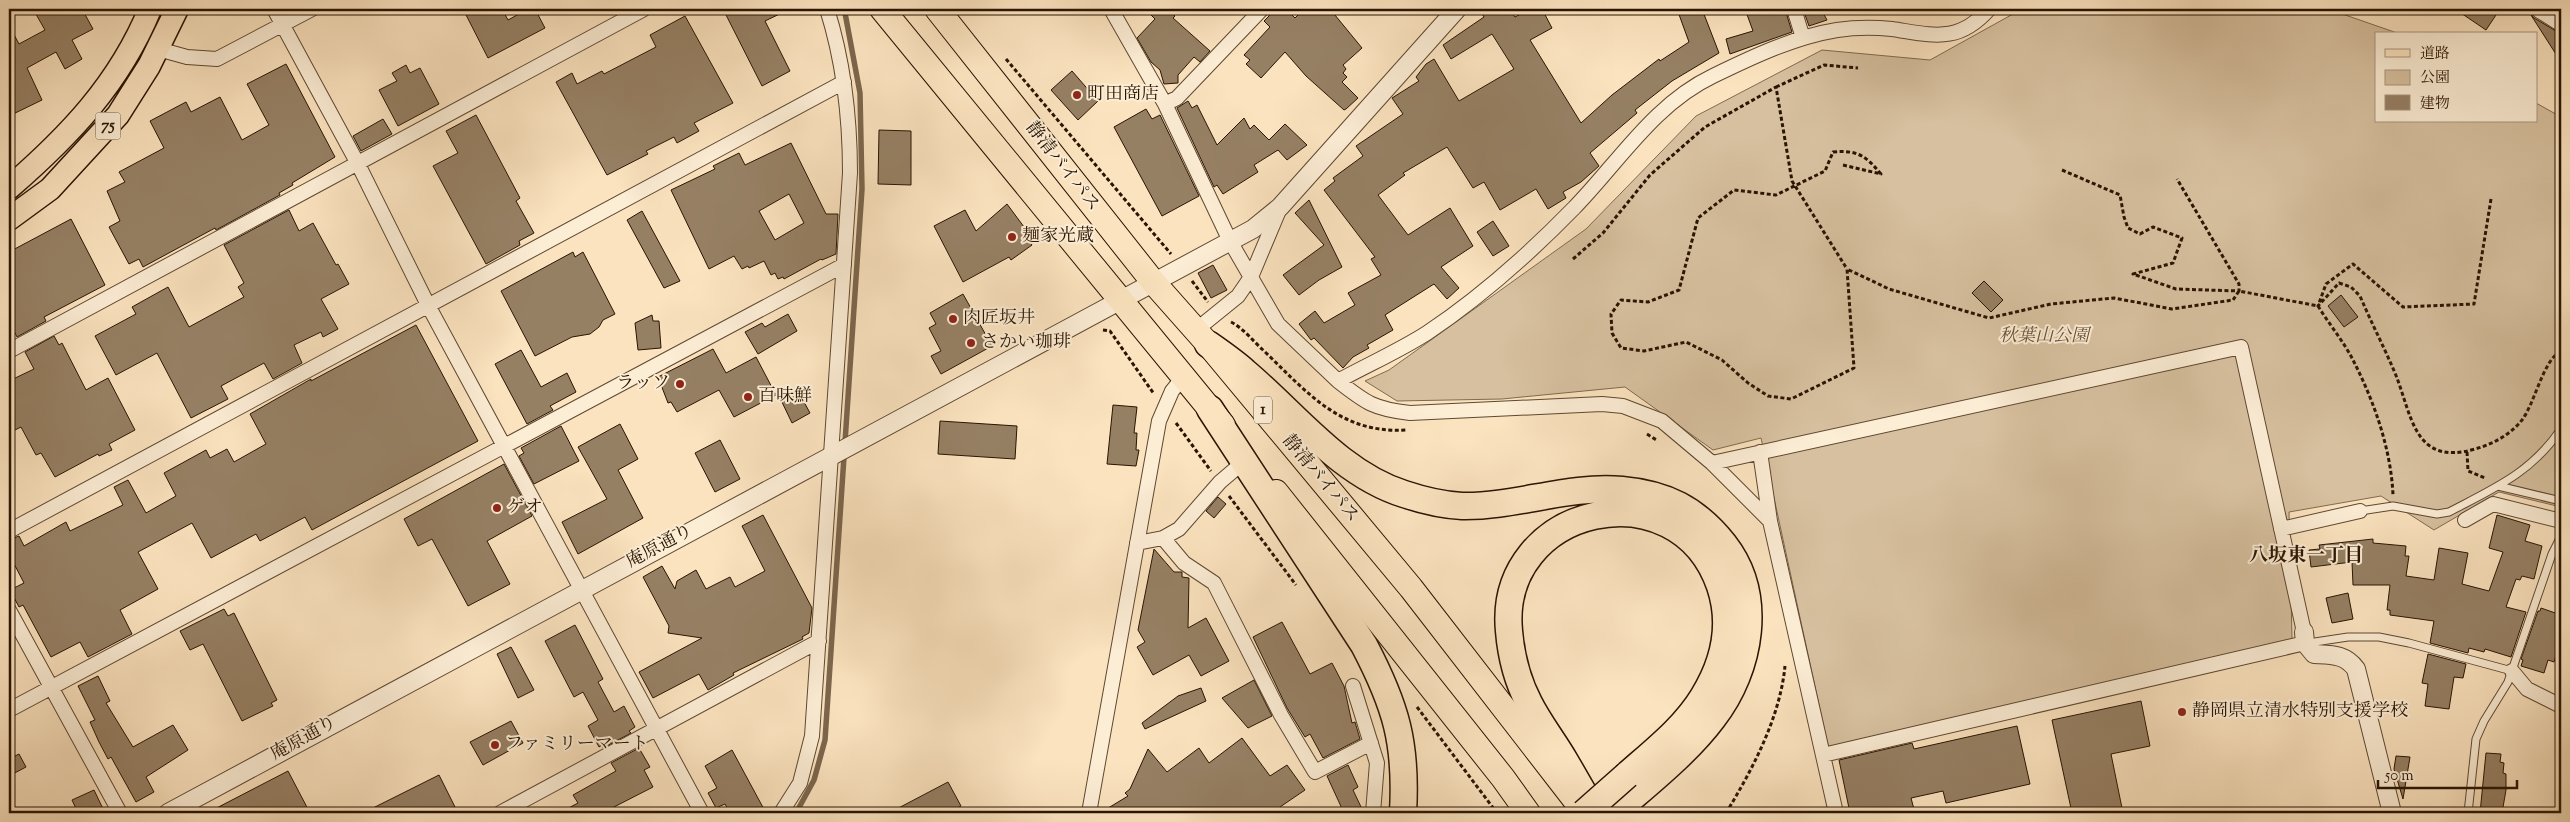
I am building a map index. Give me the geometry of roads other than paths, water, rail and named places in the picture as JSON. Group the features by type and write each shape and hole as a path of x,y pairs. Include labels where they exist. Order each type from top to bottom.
{"highway":[{"name":"静清バイパス","path":"882,9 1210,409"},
{"name":"静清バイパス","path":"937,9 1154,283 1202,337 1417,596 1585,813"},
{"path":"1202,337 1244,371 1338,455 1369,479 1402,494 1463,506 1591,488 1624,490 1654,495 1678,503 1709,526 1730,552 1742,578 1750,610 1747,646 1733,685 1714,718 1685,749 1585,813"},
{"path":"1210,409 1246,459 1503,778 1528,813"},
{"path":"1246,459 1364,645 1384,682 1400,735 1405,777 1402,813"},
{"path":"1595,813 1529,703 1514,660 1508,630 1511,602 1520,572 1534,550 1552,534 1570,523 1589,516 1631,514 1653,518 1673,525 1694,541 1714,570 1725,602 1728,636 1719,666 1703,698 1632,784 1614,813"}],"main road":[{"name":"75","path":"9,188 47,155 81,120 105,91 144,24 150,9"},
{"name":"75","path":"9,219 50,189 118,115 158,49 177,9"}],"street":[{"path":"274,9 358,164 429,307 702,813"},
{"path":"158,49 187,57 217,59 312,9"},
{"path":"9,351 644,9"},
{"path":"781,813 800,783 807,764 812,736 834,455 850,173 850,122 844,82 827,9"},
{"path":"1111,9 1165,104 1230,241 1278,324 1338,382 1365,403 1384,410 1410,413 1602,404 1623,406 1662,422 1712,463 1770,521"},
{"path":"1165,104 1178,98 1262,9"},
{"name":"庵原通り","path":"168,813 582,588 858,443 1253,229 1280,207 1457,9"},
{"path":"1794,9 1803,38"},
{"path":"1338,382 1427,333 1512,267 1574,208 1648,125 1675,100 1702,81 1803,38 1858,27 1891,29 1928,36 1950,35 1980,20 1989,9"},
{"path":"2540,9 2561,22"},
{"path":"9,531 429,307 844,82"},
{"path":"1202,337 1238,296 1251,277 1280,207"},
{"path":"9,710 504,444 844,265"},
{"path":"1712,463 2241,347 2305,638 2314,654 2337,655 2349,660 2356,669 2392,813"},
{"path":"1089,813 1159,421 1172,391 1184,376"},
{"path":"1760,452 1770,521 1836,813"},
{"path":"1137,543 1162,538 1179,529 1220,482 1246,459"},
{"path":"2465,520 2492,504 2561,521"},
{"path":"2281,529 2360,511"},
{"path":"1162,538 1184,563 1214,583 1281,715 1315,772 1371,743"},
{"path":"9,610 120,813"},
{"path":"1823,755 2305,638"},
{"path":"500,813 819,641"},
{"path":"2512,672 2527,689 2561,706"},
{"path":"1353,686 1377,763 1373,813"}],"lane":[{"path":"2360,511 2393,506 2437,514 2449,512 2529,467 2549,446 2561,429"},
{"path":"2498,486 2561,501"},
{"path":"2468,813 2476,739 2512,672 2552,554 2561,536"},
{"path":"2305,638 2379,637 2409,642 2512,672"}],"waterway":[{"path":"796,813 814,780 825,740 862,189 860,93 845,13"}],"place":[{"name":"町田商店","path":"1077,95"},
{"name":"麺家光蔵","path":"1012,237"},
{"name":"肉匠坂井","path":"953,319"},
{"name":"さかい珈琲","path":"971,343"},
{"name":"ラッソ","path":"680,384"},
{"name":"百味鮮","path":"748,397"},
{"name":"ゲオ","path":"497,508"},
{"name":"静岡県立清水特別支援学校","path":"2182,712"},
{"name":"ファミリーマート","path":"495,745"}],"district":[{"name":"八坂東一丁目","path":"2306,556"}],"park label":[{"name":"秋葉山公園","path":"2044,337"}]}
